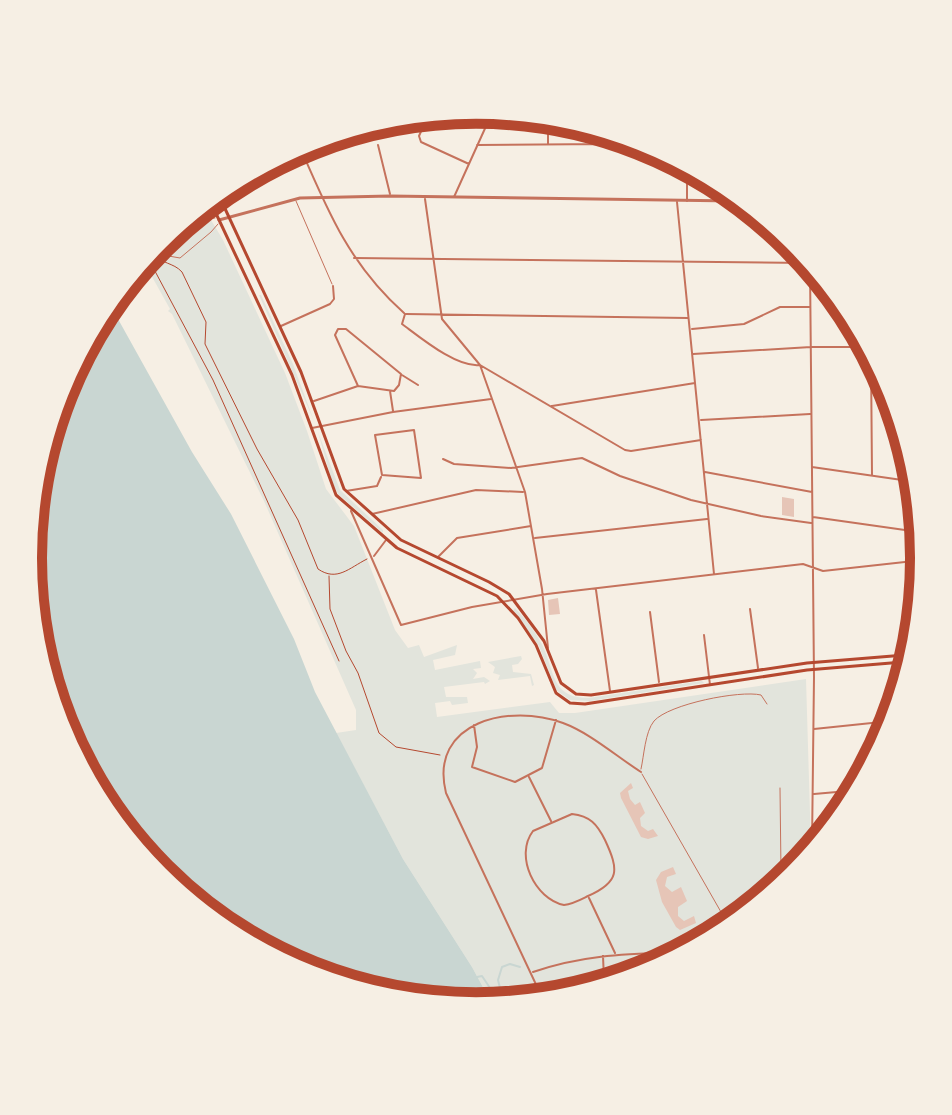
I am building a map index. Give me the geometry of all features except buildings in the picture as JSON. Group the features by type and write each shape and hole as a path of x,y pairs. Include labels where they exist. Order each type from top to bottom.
{"main road":[{"path":"224,205 313,402 345,491 391,533 494,584 514,600 548,649 558,678 568,689 582,695 814,663 899,656"},
{"path":"215,211 288,367 332,488 351,511 386,540 406,553 489,591 504,603 536,645 551,685 561,698 585,704 814,670 897,663"},
{"path":"254,293 262,289"}],"street":[{"path":"454,198 487,124"},
{"path":"424,127 419,139 469,164"},
{"path":"548,130 548,144"},
{"path":"477,145 607,144"},
{"path":"378,145 390,196"},
{"path":"305,159 321,197 354,258 377,287 405,314 689,318"},
{"path":"687,179 687,201"},
{"path":"219,220 295,198 321,197 723,201"},
{"path":"425,197 441,315 480,365 525,492 548,649"},
{"path":"677,201 714,575"},
{"path":"354,258 794,263"},
{"path":"810,281 814,829"},
{"path":"280,327 330,304 334,299 333,286"},
{"path":"690,329 744,324 780,307 811,307"},
{"path":"405,314 402,324 432,345 469,366 480,365 628,450 701,440"},
{"path":"358,386 335,335 338,329 346,329 418,385"},
{"path":"692,354 856,347"},
{"path":"313,402 358,386 394,391 401,374"},
{"path":"871,379 872,475"},
{"path":"550,406 695,383"},
{"path":"390,391 393,412"},
{"path":"312,428 393,412 492,398"},
{"path":"699,420 811,413"},
{"path":"345,491 377,486 382,475 375,435 414,430 421,478 382,475"},
{"path":"443,459 454,464 517,467 582,458 639,483 707,504 812,523"},
{"path":"812,467 903,480"},
{"path":"704,472 812,492"},
{"path":"370,514 476,490 525,492"},
{"path":"351,511 401,625 514,600 596,588 803,564 823,571 910,561"},
{"path":"812,517 909,531"},
{"path":"534,538 708,518"},
{"path":"437,558 457,538 532,526"},
{"path":"373,557 386,540"},
{"path":"596,588 610,692"},
{"path":"750,609 758,670"},
{"path":"650,612 659,685"},
{"path":"704,635 710,686"},
{"path":"538,987 446,793 443,776 446,756 458,736 474,724 519,715 541,716 567,724 641,772"},
{"path":"474,724 478,739 474,769 510,781 528,776 544,764 556,720"},
{"path":"814,729 878,722"},
{"path":"528,776 551,822"},
{"path":"814,794 842,792"},
{"path":"572,814 597,825 615,862 611,882 605,889 588,896 564,905 547,899 526,861 524,851 529,836 537,829 572,814"},
{"path":"588,896 615,953"},
{"path":"532,972 561,962 615,953 655,952"},
{"path":"603,955 604,972"}],"lane":[{"path":"295,198 333,286"},
{"path":"165,255 180,258 211,232 219,220 208,216"},
{"path":"386,540 391,533"},
{"path":"722,914 641,772 652,725 663,715 709,698 752,694 761,695 767,704"},
{"path":"780,788 781,866"}],"path":[{"path":"160,260 180,269 206,322 205,344 257,449 298,519 318,569 343,574 373,557"},
{"path":"153,268 213,380 339,661"},
{"path":"327,573 330,580 330,609 358,673 379,733 396,747 446,756"}],"shaded area":[{"path":"209,216 223,240 285,373 326,489 354,526 395,630 408,648 419,645 424,657 457,645 455,655 433,660 435,670 480,661 481,668 473,669 477,673 473,679 484,677 490,681 444,687 446,697 467,697 468,703 435,703 437,717 550,702 559,713 575,713 806,679 811,833 802,844 740,902 668,947 588,977 533,988 485,992 403,859 336,733 356,730 356,710 264,501 168,311 170,309 149,272"},
{"path":"259,295 293,364 314,421"},
{"path":"116,315 192,452 231,514 294,639 315,692 403,859 485,992 448,991 391,983 336,968 284,947 235,918 190,884 132,822 100,774 75,724 57,670 46,614 42,558 50,473 65,418 87,366"},
{"path":"318,432 340,490 383,533 338,494"},
{"path":"515,608 539,640 558,684 569,694 589,698 704,683 590,701 570,700 556,690 539,646 513,611"},
{"path":"521,656 518,664 512,665 513,672 531,674 532,686 530,676 498,680 500,675 493,673 495,667 488,662"}],"waterway":[{"path":"501,991 498,980 502,967 510,964 520,967"},
{"path":"477,977 482,976 493,991"}]}
